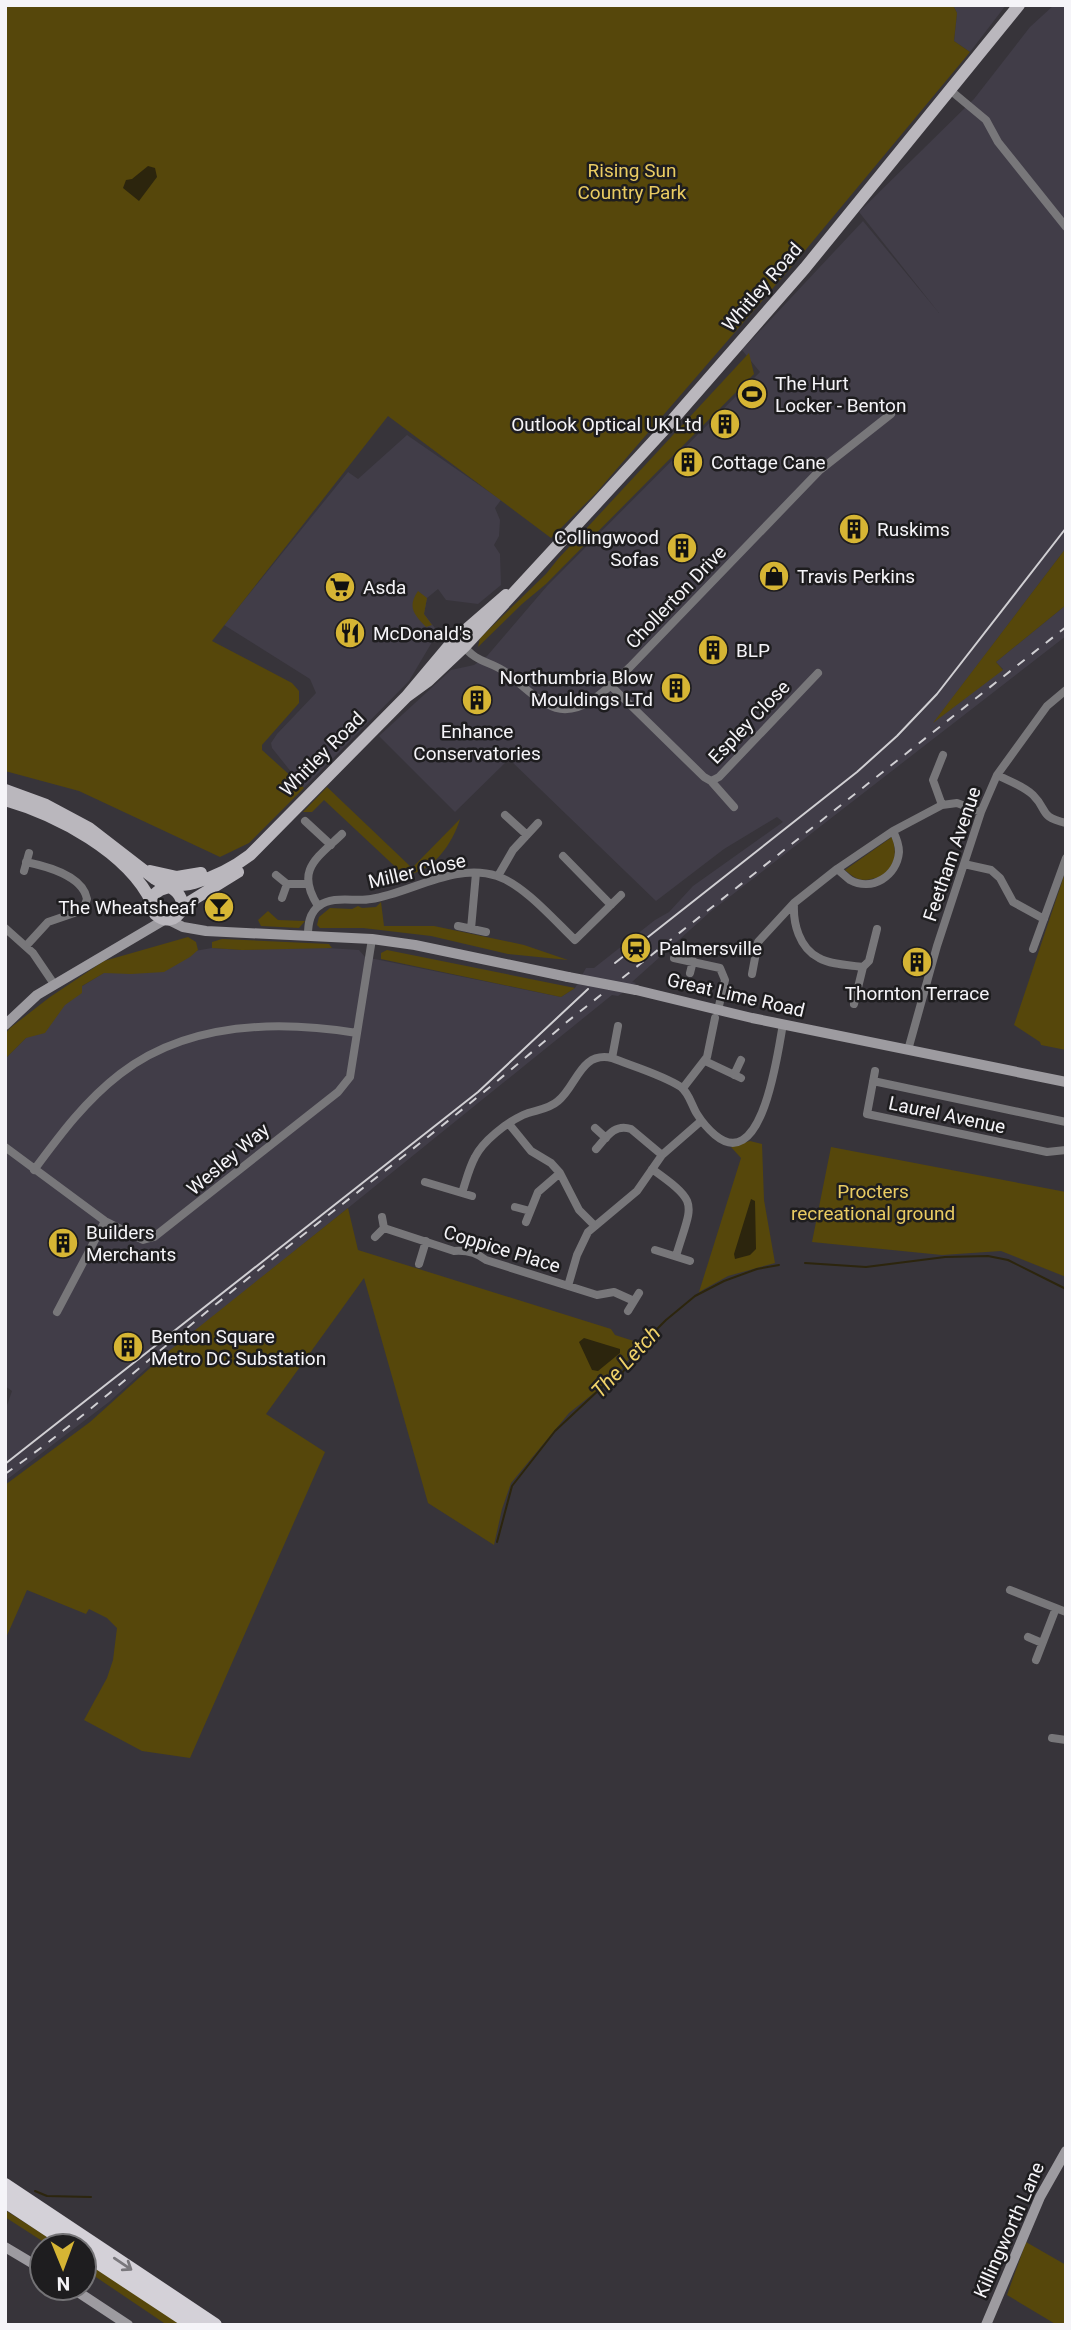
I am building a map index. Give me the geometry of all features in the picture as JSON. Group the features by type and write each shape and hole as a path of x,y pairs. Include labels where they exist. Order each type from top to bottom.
{"highway":[{"path":"5,2185 215,2325"},
{"path":"5,2202 51,2232"},
{"path":"98,2262 193,2325"}],"main road":[{"name":"Whitley Road","path":"459,641 507,600 685,406 805,268 1020,5"},
{"name":"Whitley Road","path":"183,907 241,870 335,766 497,602 522,584"},
{"path":"5,790 28,797 70,817 180,894 184,921 190,928"},
{"path":"5,800 48,816 86,836 130,872 152,904 155,914 166,920"},
{"name":"Whitley Road","path":"171,888 208,879 232,867 266,840"},
{"path":"140,867 168,876 196,875 223,865 266,840"},
{"path":"138,933 159,891 171,888"},
{"path":"5,1025 37,995 138,933 177,916 183,907"},
{"name":"Great Lime Road","path":"166,920 190,928 372,939 415,945 636,990 717,1014 783,1024 1066,1082"},
{"name":"Killingworth Lane","path":"986,2325 1030,2219 1066,2151"},
{"path":"5,2247 28,2261"},
{"path":"92,2302 123,2323"}],"street":[{"path":"950,90 986,120 998,142 1066,227"},
{"name":"Chollerton Drive","path":"459,641 477,659 503,670 555,708 576,707 610,685 821,470 891,414"},
{"name":"Espley Close","path":"610,685 711,781 719,777 818,673"},
{"name":"Feetham Avenue","path":"908,1050 931,963 981,812 997,775 1047,706 1066,690"},
{"path":"942,805 933,780 943,755"},
{"path":"997,775 1034,796 1043,813 1050,819 1066,823"},
{"path":"711,781 734,807"},
{"path":"752,974 758,942 794,903 838,869 892,831 942,805 957,803 981,812"},
{"path":"505,815 527,835"},
{"path":"305,821 331,845"},
{"path":"498,876 513,850 538,823"},
{"path":"838,869 850,880 863,884 885,878 891,873 899,851 892,831"},
{"path":"309,935 310,917 318,906 307,884 314,861 342,834"},
{"path":"563,856 611,905"},
{"path":"1033,949 1066,858"},
{"path":"26,862 45,866 73,880 84,890 87,899 83,910 48,922 26,946"},
{"path":"964,864 991,870 1000,878 1013,902 1044,919"},
{"path":"566,877 575,869"},
{"path":"471,929 476,873"},
{"name":"Miller Close","path":"318,906 337,900 378,898 448,877 476,873 498,876 514,885 575,940 621,895"},
{"path":"276,875 287,884 307,884"},
{"path":"282,898 287,884"},
{"path":"794,903 793,922 807,948 819,959 863,967"},
{"path":"458,926 486,933"},
{"path":"5,928 26,946 54,984"},
{"path":"854,1004 863,967 869,961 877,929"},
{"name":"Wesley Way","path":"5,1147 105,1221 143,1240 154,1237 338,1092 350,1077 372,939"},
{"path":"674,958 720,968 725,980 705,1061 683,1088"},
{"path":"690,974 693,961"},
{"path":"463,1193 478,1152 523,1115 558,1101 587,1062 600,1057 612,1058 683,1088 701,1121 724,1141 738,1142 751,1136 772,1080 783,1024"},
{"path":"34,1170 68,1124 93,1097 121,1073 175,1045 247,1026 311,1027 357,1033"},
{"path":"612,1058 618,1026"},
{"path":"702,1032 713,1034"},
{"path":"617,1036 628,1038"},
{"path":"705,1061 737,1077 741,1060"},
{"name":"Laurel Avenue","path":"875,1071 867,1114 1054,1157 1066,1150"},
{"name":"Laurel Avenue","path":"873,1081 1066,1122"},
{"path":"509,1124 531,1151 561,1172 574,1202 594,1225 637,1191 662,1155 701,1121"},
{"path":"596,1150 615,1128 628,1127 662,1155"},
{"path":"594,1128 606,1138"},
{"path":"652,1169 677,1187 689,1202 689,1214 676,1256"},
{"path":"526,1222 538,1192 561,1172"},
{"path":"436,1185 439,1174"},
{"path":"425,1182 472,1196"},
{"path":"515,1207 530,1211"},
{"path":"375,1237 384,1228 382,1217"},
{"path":"57,1312 105,1221"},
{"name":"Coppice Place","path":"568,1286 585,1236 594,1225"},
{"name":"Coppice Place","path":"384,1228 454,1251 464,1250 486,1260 598,1295 614,1292 634,1301"},
{"name":"Coppice Place","path":"419,1264 426,1241"},
{"path":"655,1250 690,1261"},
{"path":"628,1311 639,1293"},
{"path":"1010,1590 1066,1612"},
{"path":"1036,1660 1056,1608"},
{"path":"1027,1637 1042,1643"},
{"path":"1052,1738 1066,1740"}],"shaded area":[{"path":"953,5 1006,5 970,52 954,41 957,13"},
{"path":"1054,5 1066,5 1066,548 935,721 1003,669 996,662 1066,605 1066,636 710,912 632,982 636,983 618,996 612,995 171,1351 167,1350 109,1402 5,1481 5,1411 12,1391 5,1386 5,1059 52,1005 118,964 212,948 242,950 311,947 359,950 365,957 561,997 575,988 586,968 594,968 669,912 693,886 783,822 777,817 724,849 656,901 509,759 455,812 379,736 451,670 474,665 487,656 547,586 760,372 742,350 863,221 939,313 859,212 974,99 1030,27"},
{"path":"148,166 155,168 157,177 139,201 123,188 126,180 132,179"},
{"path":"407,435 501,500 495,508 500,520 499,536 494,545 500,554 501,585 478,604 446,600 438,589 427,598 424,614 438,632 409,681 304,788 272,748 271,743 316,693 310,679 224,625 348,472 358,479"},
{"path":"751,1199 755,1201 756,1249 750,1255 735,1259 734,1254"},
{"path":"584,1338 620,1349 620,1353 598,1371 592,1370 579,1342"}],"green space":[{"name":"Rising Sun Country Park","path":"5,5 953,5 957,13 954,41 970,52 798,259 596,493 551,538 388,416 212,641 292,683 299,691 299,703 262,745 262,750 304,788 249,843 220,857 79,791 5,771"},
{"path":"749,353 754,374 546,584 478,647 480,638 546,574"},
{"path":"1066,548 1066,605 996,662 1003,670 933,723"},
{"path":"418,591 427,598 424,614 432,625 426,627 413,610"},
{"path":"327,787 412,868 460,819 452,838 431,864 423,870 403,874 324,800 312,812 303,812"},
{"path":"892,837 895,856 891,867 882,875 861,880 845,870"},
{"path":"1066,870 1066,1050 1041,1045 1014,1025"},
{"path":"381,902 384,926 434,926 524,945 568,960 508,954 431,936 363,928 320,928 317,925 319,917 330,908 376,907"},
{"path":"268,911 278,920 305,921 299,928 261,926 258,920"},
{"path":"188,937 196,942 198,950 164,972 104,973 82,986 82,993 65,1005 45,1033 26,1038 5,1059 5,1034 10,1028 104,961"},
{"path":"222,939 329,944 332,948 212,948 212,942"},
{"path":"387,950 575,988 561,997 381,959 381,953"},
{"path":"750,1141 762,1144 764,1200 775,1263 728,1276 699,1292 741,1158 731,1147"},
{"name":"Procters recreational ground","path":"831,1147 1066,1192 1066,1277 1001,1251 942,1255 812,1242"},
{"path":"348,1208 358,1250 611,1329 615,1335 640,1343 619,1373 569,1413 511,1483 494,1545 428,1503 364,1278 266,1414 325,1452 190,1758 142,1751 84,1720 107,1678 113,1660 117,1628 107,1618 89,1609 86,1614 27,1590 5,1640 5,1485 90,1422 169,1351"},
{"path":"5,2210 40,2232 28,2232 5,2217"},
{"path":"1026,2242 1066,2265 1066,2325 1057,2325 1007,2295"},
{"path":"98,2269 182,2325 167,2325 98,2278"}],"waterway":[{"name":"The Letch","path":"805,1263 866,1267 945,1257 988,1256 1008,1260 1066,1289"},
{"name":"The Letch","path":"497,1542 512,1486 555,1431 602,1387 620,1376 646,1340 666,1320 695,1296 724,1281 757,1269 779,1265"},
{"path":"35,2191 47,2196 91,2197"}],"tram line":[{"path":"615,963 857,772 897,736 937,694 1066,528"},
{"path":"5,1464 478,1092 588,989"}],"railway":[{"path":"5,1474 439,1128 568,1021 1066,627"}],"place":[{"name":"The Hurt Locker - Benton","path":"752,394"},
{"name":"Outlook Optical UK Ltd","path":"725,424"},
{"name":"Cottage Cane","path":"688,462"},
{"name":"Ruskims","path":"854,529"},
{"name":"Collingwood Sofas","path":"682,548"},
{"name":"Travis Perkins","path":"774,576"},
{"name":"Asda","path":"340,587"},
{"name":"McDonald's","path":"350,633"},
{"name":"BLP","path":"713,650"},
{"name":"Northumbria Blow Mouldings LTd","path":"676,688"},
{"name":"Enhance Conservatories","path":"477,700"},
{"name":"The Wheatsheaf","path":"219,907"},
{"name":"Palmersville","path":"636,948"},
{"name":"Thornton Terrace","path":"917,962"},
{"name":"Builders Merchants","path":"63,1243"},
{"name":"Benton Square Metro DC Substation","path":"128,1347"}]}
